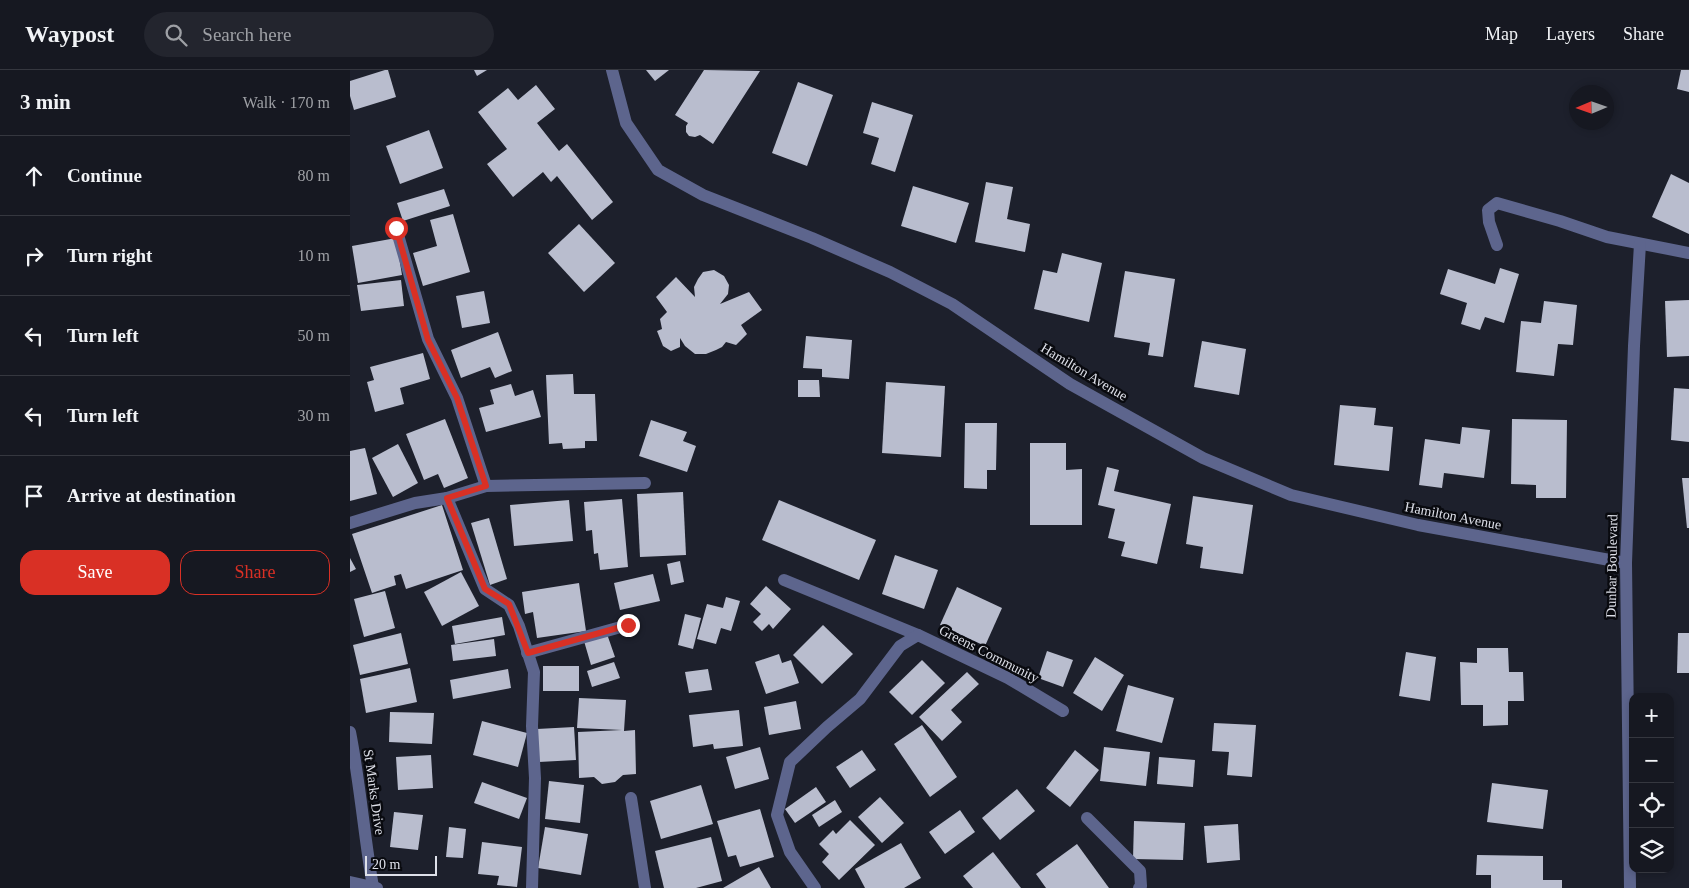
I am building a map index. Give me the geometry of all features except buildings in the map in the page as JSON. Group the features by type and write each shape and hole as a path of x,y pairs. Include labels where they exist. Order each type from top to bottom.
{"street":[{"name":"Hamilton Avenue","path":"612,70 626,123 658,170 703,195 812,238 890,272 952,304 1070,384 1203,458 1291,495 1418,525 1626,563"},
{"path":"1497,245 1489,222 1488,210 1497,203 1560,221 1607,238 1689,253"},
{"path":"396,228 428,340 457,398 486,486"},
{"name":"Dunbar Boulevard","path":"1630,888 1626,563 1634,346 1640,244"},
{"path":"350,524 416,502 447,498 486,486 645,484"},
{"path":"447,498 485,589 509,604 534,672 532,726 535,778 532,888"},
{"path":"784,580 918,636"},
{"path":"528,653 628,625"},
{"name":"Greens Community","path":"815,888 790,852 777,815 790,762 860,699 900,646 918,636 1008,678 1063,710"},
{"name":"St Marks Drive","path":"350,732 356,762 365,838 375,887"},
{"path":"630,798 645,888"},
{"path":"1087,818 1140,871 1141,886 1139,888"},
{"path":"350,882 375,887"}],"route":[{"path":"396,228 428,340 457,398 486,486 447,498 485,589 509,604 528,653 628,625"}]}
